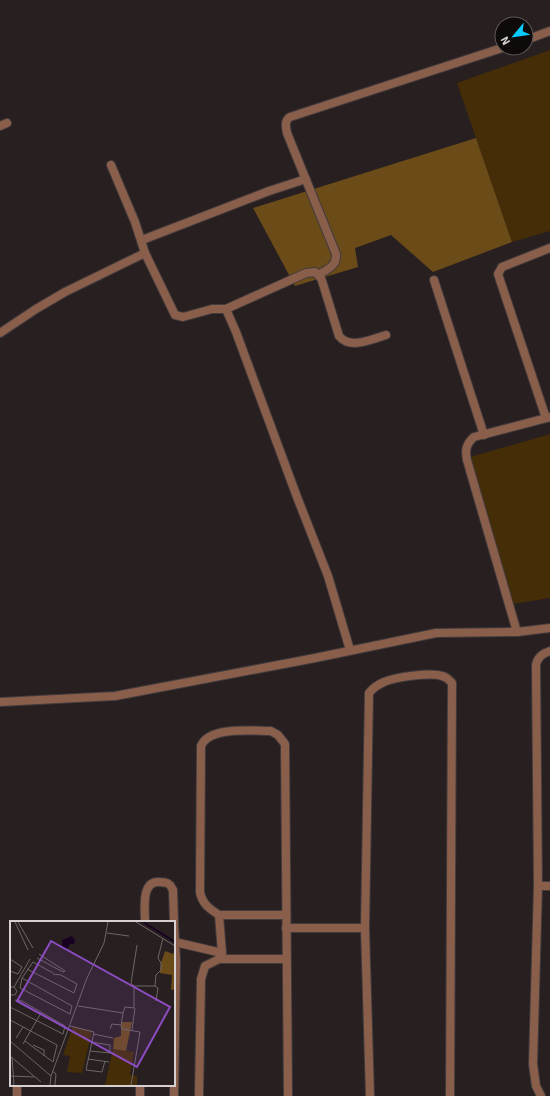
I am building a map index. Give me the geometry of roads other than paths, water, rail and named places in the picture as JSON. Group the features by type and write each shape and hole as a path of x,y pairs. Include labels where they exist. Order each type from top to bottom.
{"street":[{"path":"534,37 550,31"},
{"path":"318,275 335,264 336,254 287,133 286,122 288,118 494,51"},
{"path":"112,165 142,240 145,253 175,315 183,317 212,309 226,309 306,273 314,272 318,275 323,284 339,336 342,340 346,343 356,343 386,335"},
{"path":"142,240 269,191 306,179"},
{"path":"517,632 466,455 466,447 474,437 548,418 498,274 502,268 550,248"},
{"path":"0,332 65,292 145,253"},
{"path":"434,280 484,435"},
{"path":"226,309 328,576 350,650"},
{"path":"0,702 115,696 436,633 517,632 550,628"},
{"path":"541,1096 534,1078 533,1064 538,886 536,664 538,658 550,651"},
{"path":"370,1096 365,928 369,693 377,685 385,681 417,675 442,675 448,678 452,683 450,1096"},
{"path":"286,915 219,915 203,902 200,892 201,746 205,740 216,733 271,731 285,744 288,1096"},
{"path":"145,921 147,888 151,883 155,882 163,882 170,885 172,890 174,921"},
{"path":"538,886 550,886"},
{"path":"219,915 221,956"},
{"path":"286,928 365,928"},
{"path":"175,1028 175,942 221,956 286,959"},
{"path":"199,1096 201,979 205,966 221,956"},
{"path":"174,1086 174,1096"}]}
